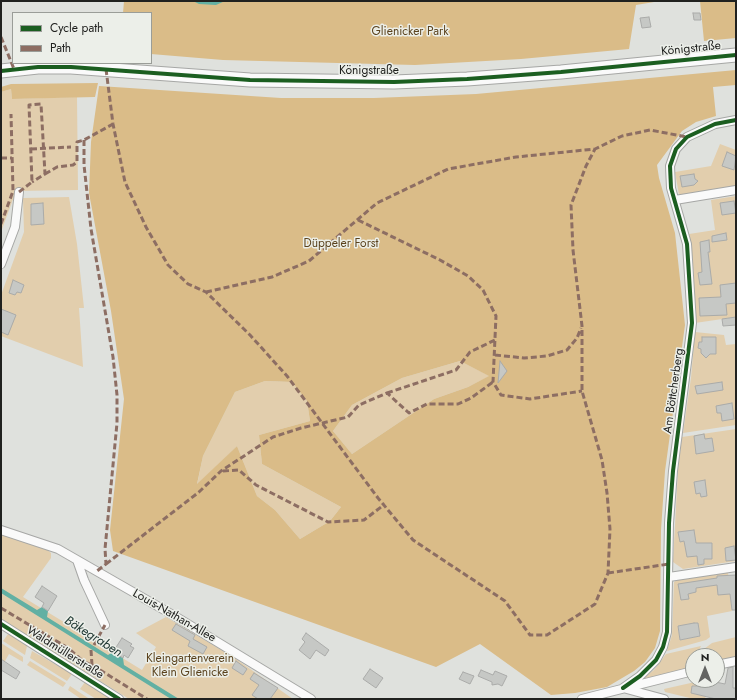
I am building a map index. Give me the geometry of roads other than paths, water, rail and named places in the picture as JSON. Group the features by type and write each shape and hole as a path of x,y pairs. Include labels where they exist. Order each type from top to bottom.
{"main road":[{"name":"Königstraße","path":"1,71 38,67 71,67 250,80 394,82 467,79 561,72 736,54"}],"street":[{"name":"Am Böttcherberg","path":"623,688 650,668 663,647 667,632 669,523 673,471 688,366 692,323 687,244 671,188 670,166 676,149 682,142 695,133 715,124 736,120"},
{"path":"675,200 736,190"},
{"path":"1,264 15,227 19,192"},
{"name":"Louis-Nathan-Allee","path":"1,530 44,543 77,560 173,615 311,699"},
{"path":"77,560 105,625"},
{"path":"669,577 736,567"},
{"name":"Waldmüllerstraße","path":"1,624 119,699"},
{"path":"725,663 736,661"},
{"path":"582,699 685,673"},
{"path":"623,688 664,699"}],"water":[{"path":"193,1 225,1 216,5 199,4"},
{"name":"Bäkegraben","path":"1,588 37,610 42,607 48,611 47,617 108,655 113,652 123,658 124,665 179,699 171,699 1,593"}],"park label":[{"name":"Glienicker Park","path":"410,32"},
{"name":"Düppeler Forst","path":"341,244"},
{"name":"Kleingartenverein Klein Glienicke","path":"190,666"}]}
